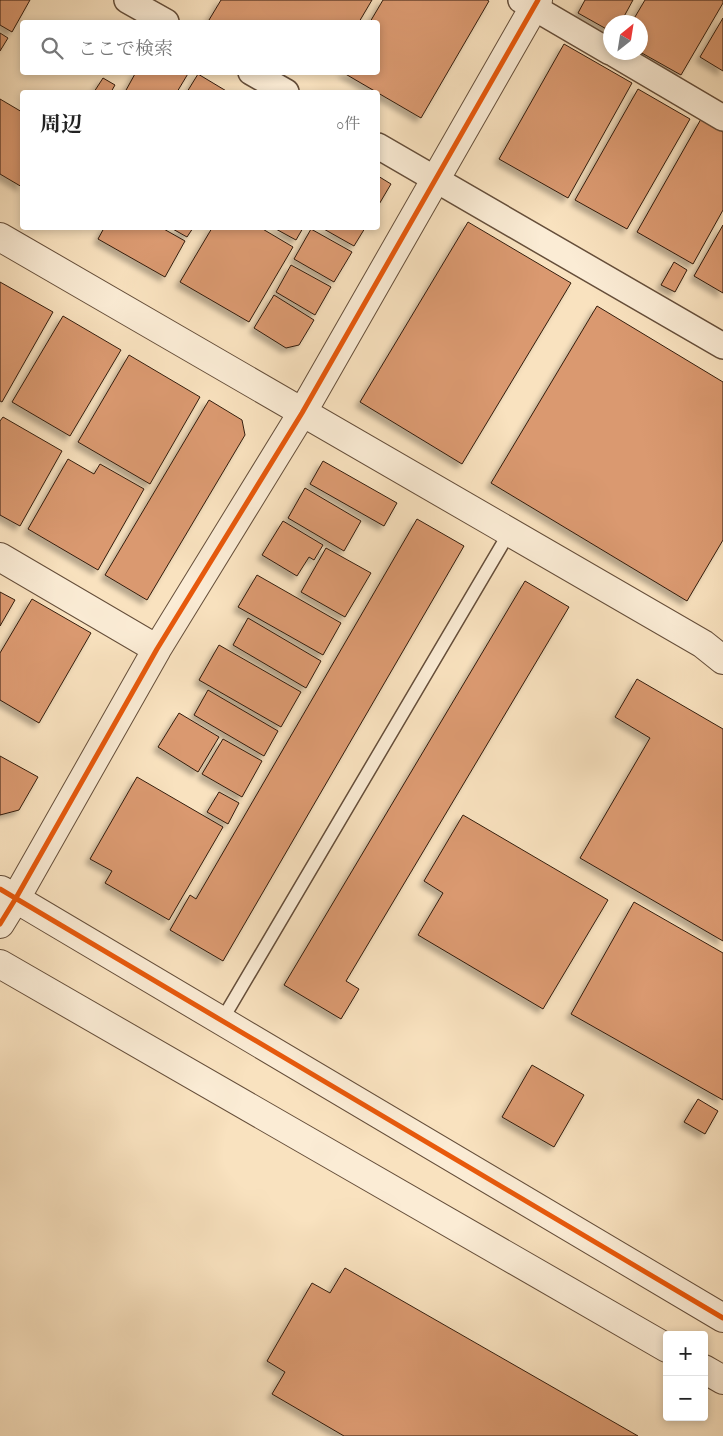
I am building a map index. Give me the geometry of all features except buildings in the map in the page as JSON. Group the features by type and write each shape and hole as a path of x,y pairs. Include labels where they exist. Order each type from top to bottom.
{"street":[{"path":"127,0 162,20"},
{"path":"0,924 8,894 302,413 436,180 531,2 603,47"},
{"path":"625,60 723,118"},
{"path":"257,75 283,90"},
{"path":"380,147 723,346"},
{"path":"0,237 702,644 723,660"},
{"path":"0,557 157,649"},
{"path":"8,894 723,1318"},
{"path":"0,964 663,1346"},
{"path":"708,1371 723,1380"}],"lane":[{"path":"222,1020 509,533"}],"cycle path":[{"path":"0,924 157,649 302,413 538,0"},
{"path":"0,889 723,1318"}]}
